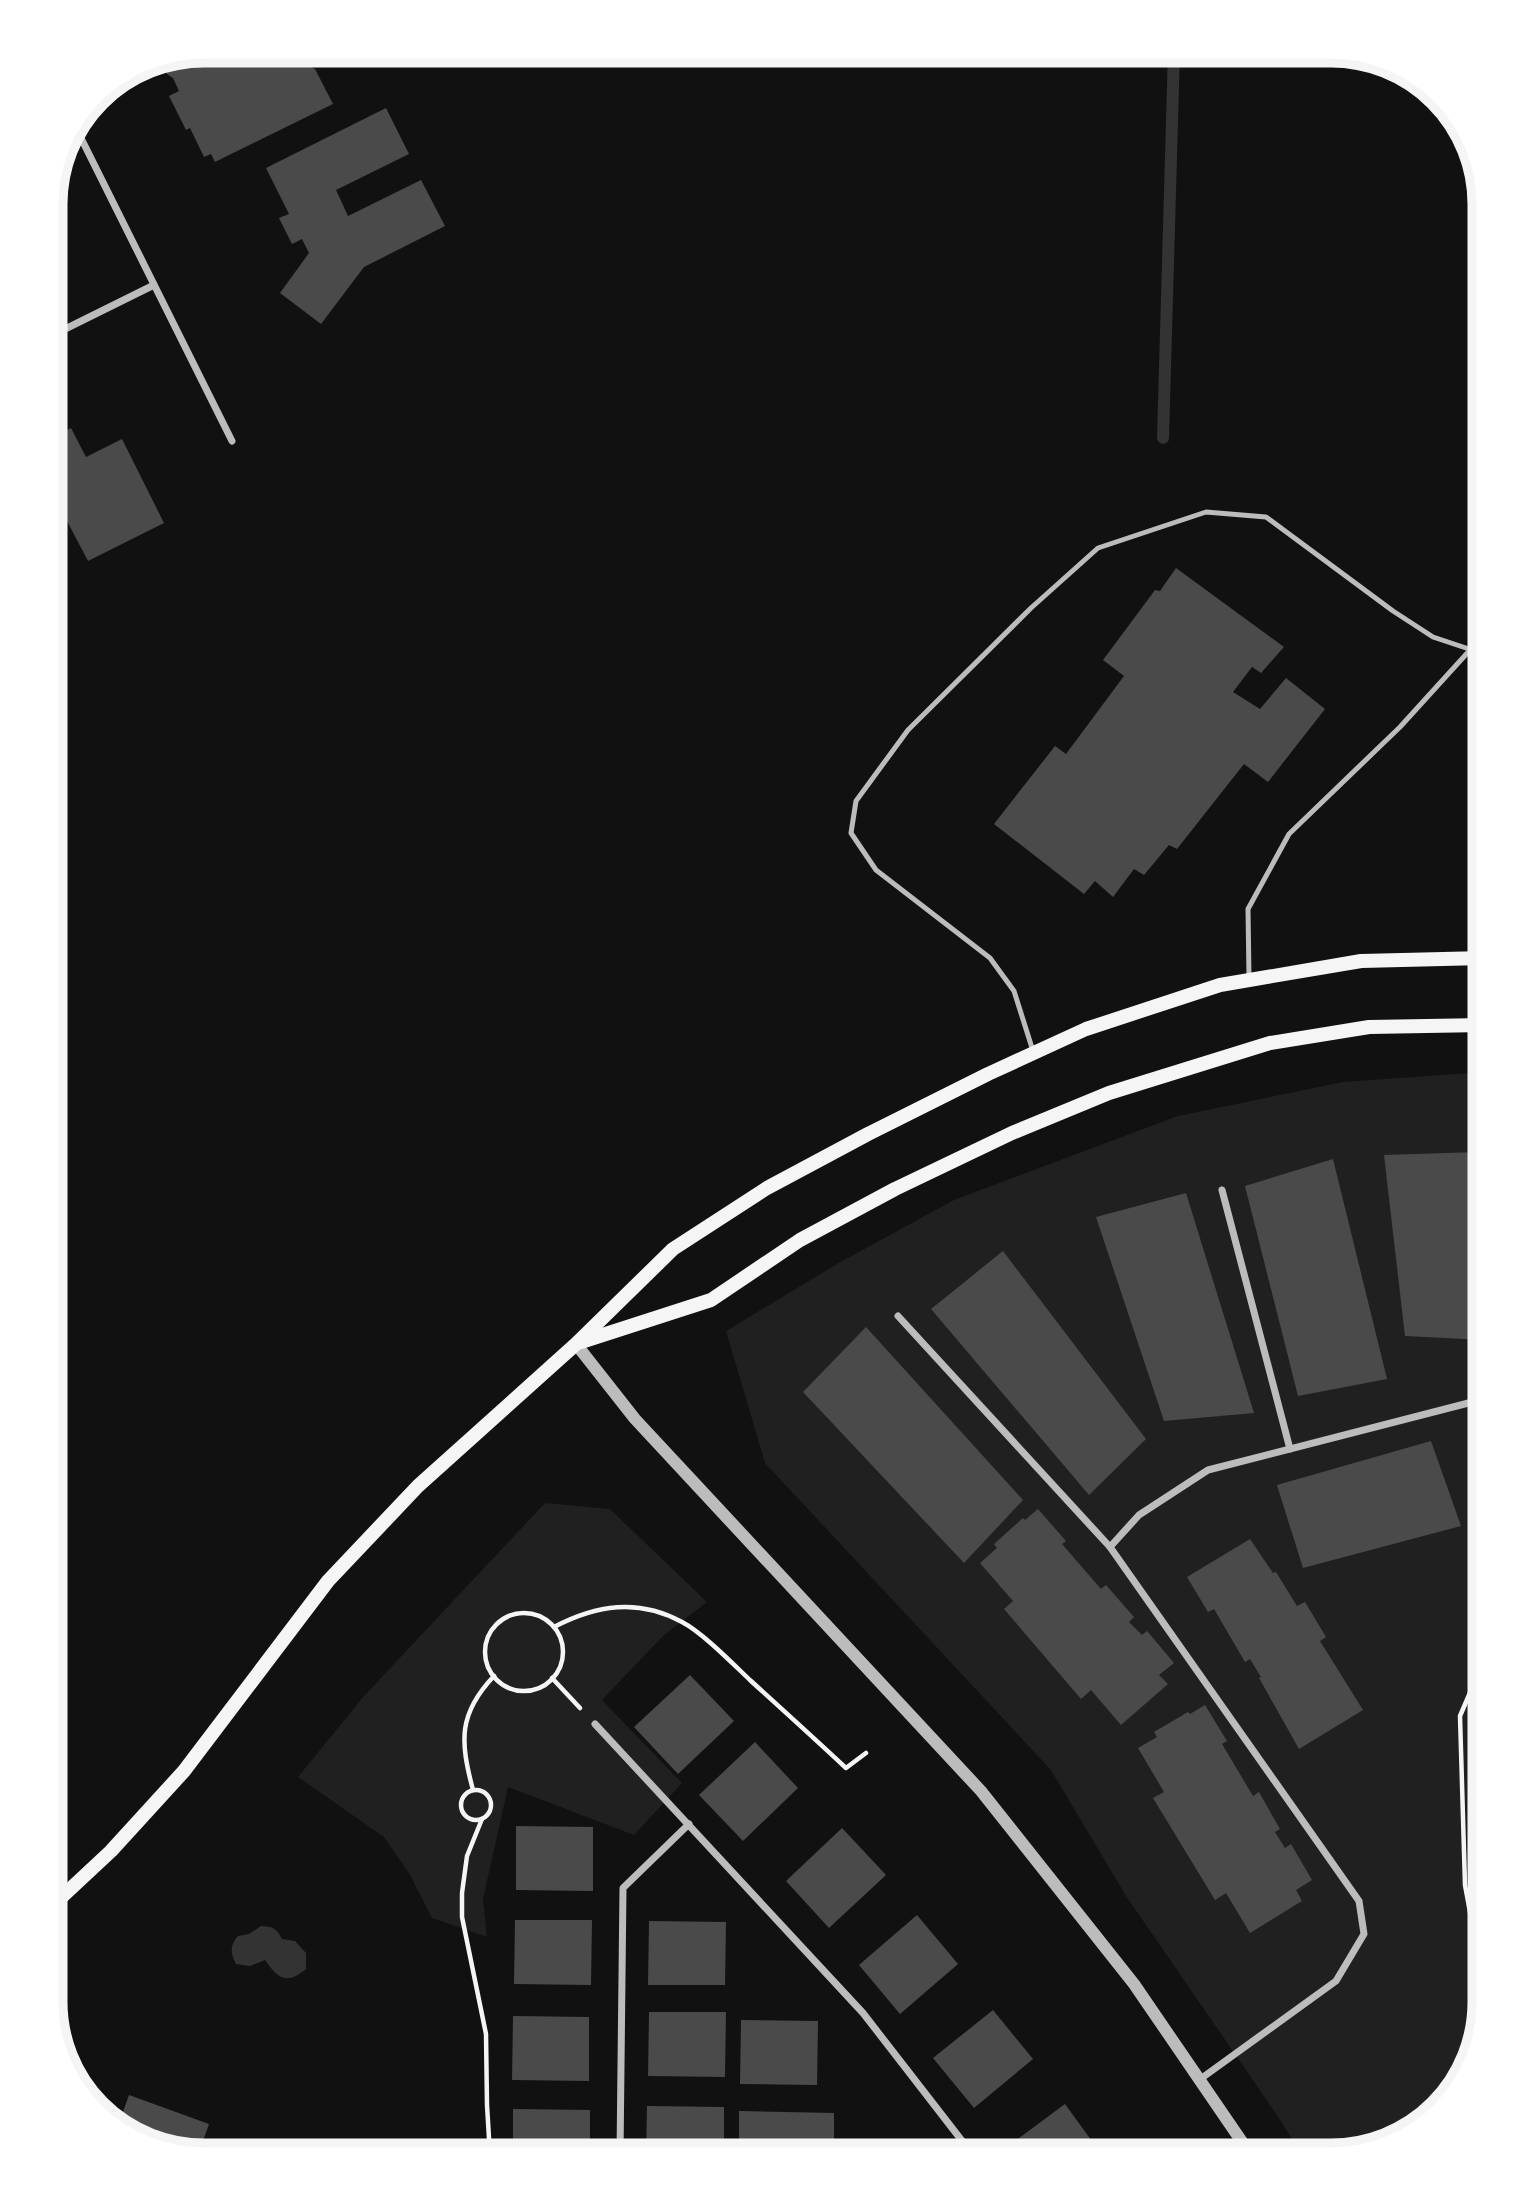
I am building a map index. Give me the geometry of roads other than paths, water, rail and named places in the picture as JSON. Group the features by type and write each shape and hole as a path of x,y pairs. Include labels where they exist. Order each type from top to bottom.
{"main road":[{"path":"63,1896 111,1851 184,1770 328,1581 418,1486 576,1344 673,1249 767,1188 880,1128 1086,1029 1220,985 1361,961 1472,958"},
{"path":"576,1344 711,1300 800,1240 895,1189 1012,1133 1109,1093 1270,1043 1369,1027 1472,1025"}],"street":[{"path":"81,137 232,441"},
{"path":"63,330 153,285"},
{"path":"1222,1190 1290,1448"},
{"path":"898,1316 1110,1547 1359,1901 1364,1934 1336,1981 1199,2080"},
{"path":"576,1344 635,1419 981,1791 1134,1984 1243,2143"},
{"path":"1110,1547 1139,1515 1208,1470 1472,1402"},
{"path":"595,1724 863,2013 964,2143"},
{"path":"620,2143 623,1888 689,1824"}],"lane":[{"path":"1034,1053 1014,991 990,958 876,870 851,833 856,801 908,730 1031,608 1098,548 1206,512 1266,517 1393,611 1433,637 1470,650 1399,727 1289,834 1248,909 1249,980"}],"waterway":[{"path":"1163,438 1174,63"}]}
